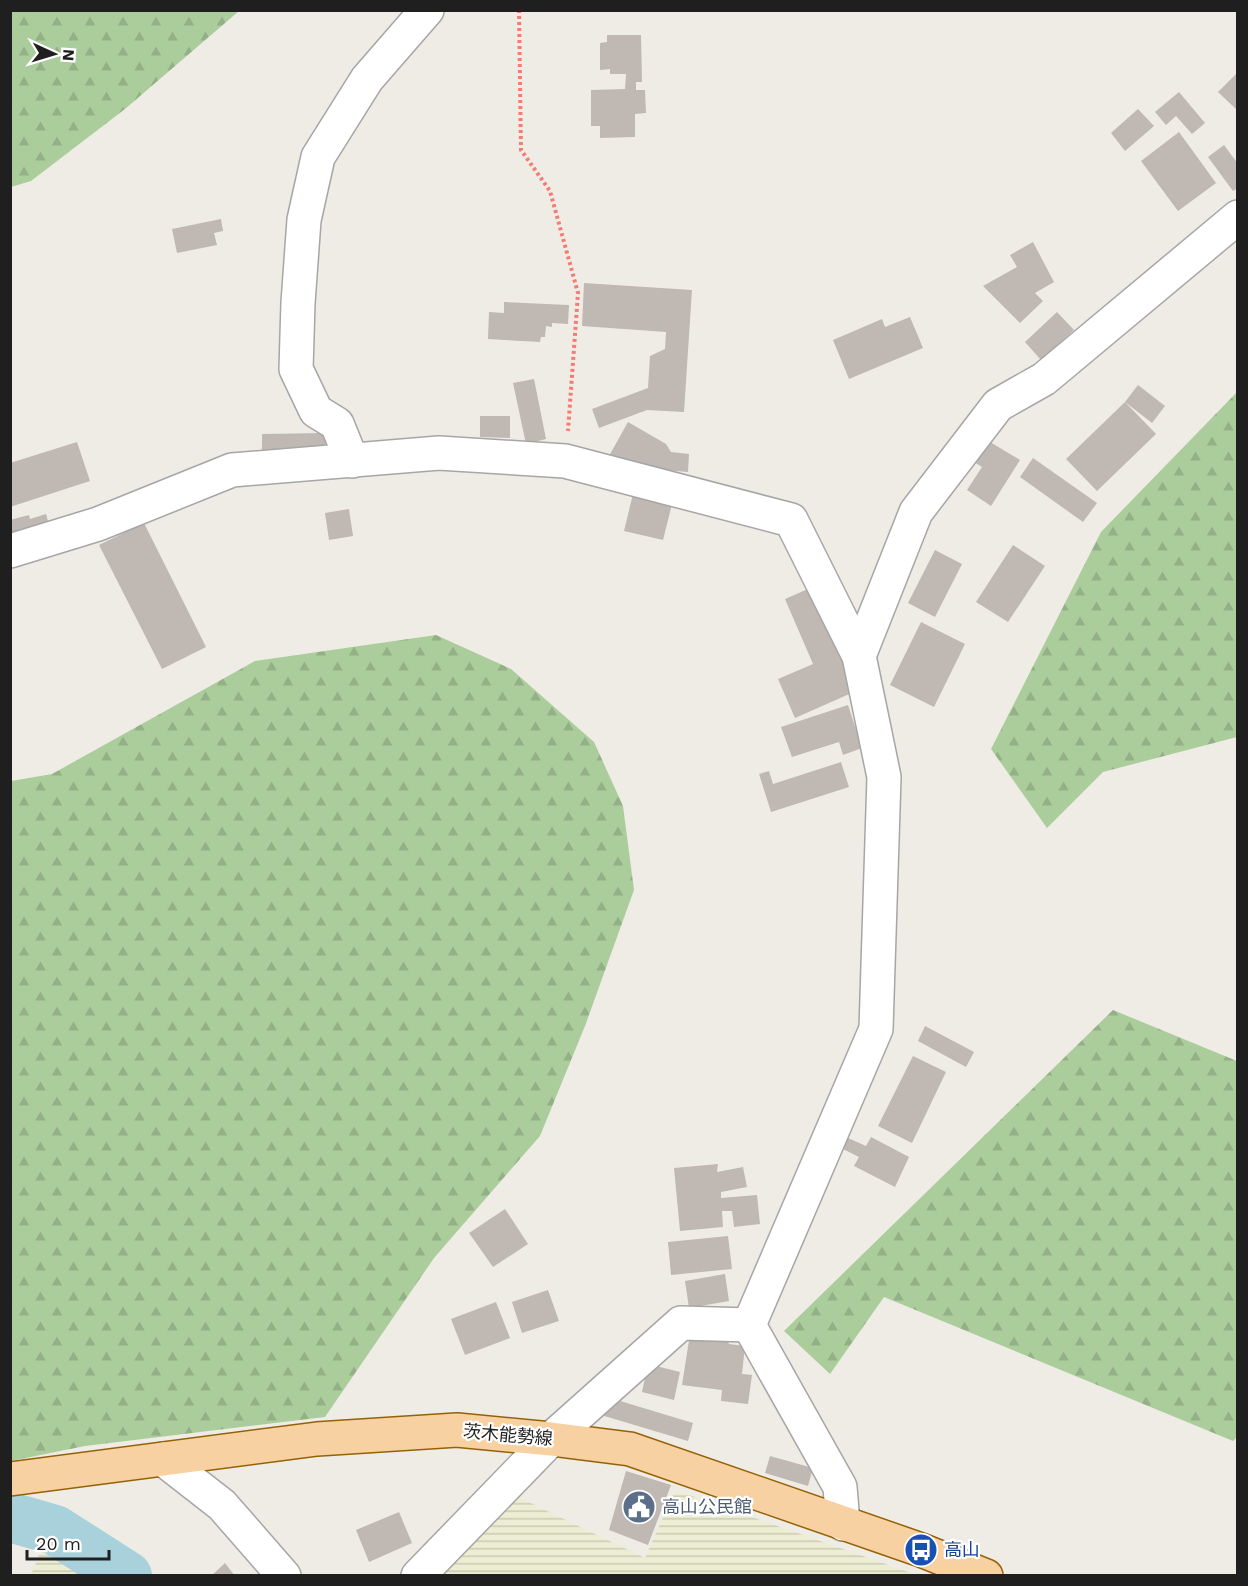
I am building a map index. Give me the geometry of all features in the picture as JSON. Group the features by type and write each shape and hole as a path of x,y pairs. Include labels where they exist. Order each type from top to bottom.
{"main road":[{"name":"茨木能勢線","path":"10,1479 317,1439 457,1430 551,1439 630,1449 921,1550 986,1575"}],"street":[{"path":"352,461 337,424 316,411 296,369 304,220 318,157 367,79 427,10"},
{"path":"859,656 916,512 998,405 1044,379 1238,217"},
{"path":"10,551 98,524 232,470 439,453 565,461 791,520 859,656 884,777 876,1029 749,1325"},
{"path":"418,1575 551,1439 681,1323 749,1325"},
{"path":"749,1325 840,1487 843,1524"},
{"path":"163,1459 222,1505 284,1575"}],"path":[{"path":"519,10 521,150 550,191 578,292 565,461"}],"green space":[{"path":"11,10 239,11 125,109 31,181 11,187"},
{"path":"1237,392 1237,737 1103,772 1047,828 991,749 1101,532"},
{"path":"436,635 511,669 594,742 623,806 634,890 585,1026 540,1136 434,1258 325,1417 85,1446 11,1461 11,781 52,774 255,661"},
{"path":"1113,1010 1237,1061 1237,1437 1233,1441 884,1297 830,1374 784,1331"},
{"path":"675,1490 917,1575 439,1576 516,1496 645,1558"},
{"path":"46,1538 107,1575 31,1575"}],"building":[{"path":"607,35 641,35 642,82 636,82 636,90 645,90 646,113 635,114 635,137 600,138 600,126 591,126 591,90 625,89 626,74 610,74 610,69 600,70 600,43 607,42"},
{"path":"1238,72 1238,111 1218,92"},
{"path":"1179,92 1205,123 1192,134 1176,116 1166,125 1155,112"},
{"path":"1138,109 1154,126 1125,151 1111,133"},
{"path":"1179,132 1216,183 1178,211 1141,161"},
{"path":"1224,145 1238,164 1238,188 1233,191 1208,157"},
{"path":"221,219 223,231 214,233 217,245 177,253 172,229"},
{"path":"1033,242 1054,282 1035,293 1043,301 1020,323 983,286 1017,267 1010,255"},
{"path":"584,283 692,290 684,412 647,410 599,428 592,409 648,388 650,356 665,349 666,332 582,326"},
{"path":"504,302 569,305 568,324 552,323 552,327 546,326 545,337 541,337 540,342 488,339 489,312 504,313"},
{"path":"1057,312 1074,330 1041,360 1025,342"},
{"path":"910,317 923,348 849,379 833,340 882,319 885,327"},
{"path":"534,379 546,439 526,444 513,383"},
{"path":"1138,385 1165,406 1152,423 1125,402"},
{"path":"1125,402 1156,434 1097,491 1066,459"},
{"path":"480,416 510,416 510,438 480,437"},
{"path":"628,422 666,444 671,452 689,454 688,472 604,465"},
{"path":"325,433 326,452 262,454 262,434"},
{"path":"985,439 1020,460 991,506 967,490 982,467 971,460"},
{"path":"77,442 90,481 10,507 10,463"},
{"path":"1033,458 1097,503 1083,522 1020,477"},
{"path":"633,494 672,504 663,540 624,531"},
{"path":"349,509 353,536 329,540 325,513"},
{"path":"46,514 51,532 10,544 10,520 29,515 30,519"},
{"path":"144,523 206,647 162,669 99,545"},
{"path":"1013,545 1045,566 1008,622 976,602"},
{"path":"935,550 962,564 935,617 908,603"},
{"path":"817,585 863,688 795,718 778,679 813,664 785,599"},
{"path":"921,622 965,644 934,707 890,685"},
{"path":"848,705 862,748 843,755 839,742 792,757 781,727"},
{"path":"841,762 849,787 771,812 759,774 769,771 773,784"},
{"path":"925,1026 974,1052 966,1067 918,1041"},
{"path":"913,1056 946,1072 912,1143 878,1126"},
{"path":"871,1137 909,1157 895,1187 854,1166 859,1157 843,1149 848,1138 866,1146"},
{"path":"718,1164 717,1172 743,1167 747,1187 721,1192 721,1198 757,1195 760,1224 734,1227 732,1211 722,1211 723,1227 680,1231 674,1168"},
{"path":"505,1209 528,1244 493,1267 469,1233"},
{"path":"728,1236 732,1269 671,1275 668,1242"},
{"path":"725,1274 729,1301 689,1308 685,1281"},
{"path":"548,1290 559,1321 522,1333 512,1302"},
{"path":"496,1302 510,1338 465,1355 451,1319"},
{"path":"690,1334 727,1339 729,1344 745,1346 742,1374 752,1375 748,1404 721,1401 722,1390 682,1385"},
{"path":"648,1364 680,1372 674,1400 642,1392"},
{"path":"607,1397 693,1423 688,1441 601,1415"},
{"path":"770,1456 813,1468 808,1486 765,1473"},
{"name":"高山公民館","path":"626,1471 671,1485 648,1545 609,1530"},
{"path":"399,1512 412,1543 369,1562 356,1530"},
{"path":"225,1563 235,1576 211,1576"}],"waterway":[{"path":"10,1517 55,1530 127,1576"}],"place":[{"name":"高山公民館","path":"639,1507"},
{"name":"高山","path":"921,1550"}]}
